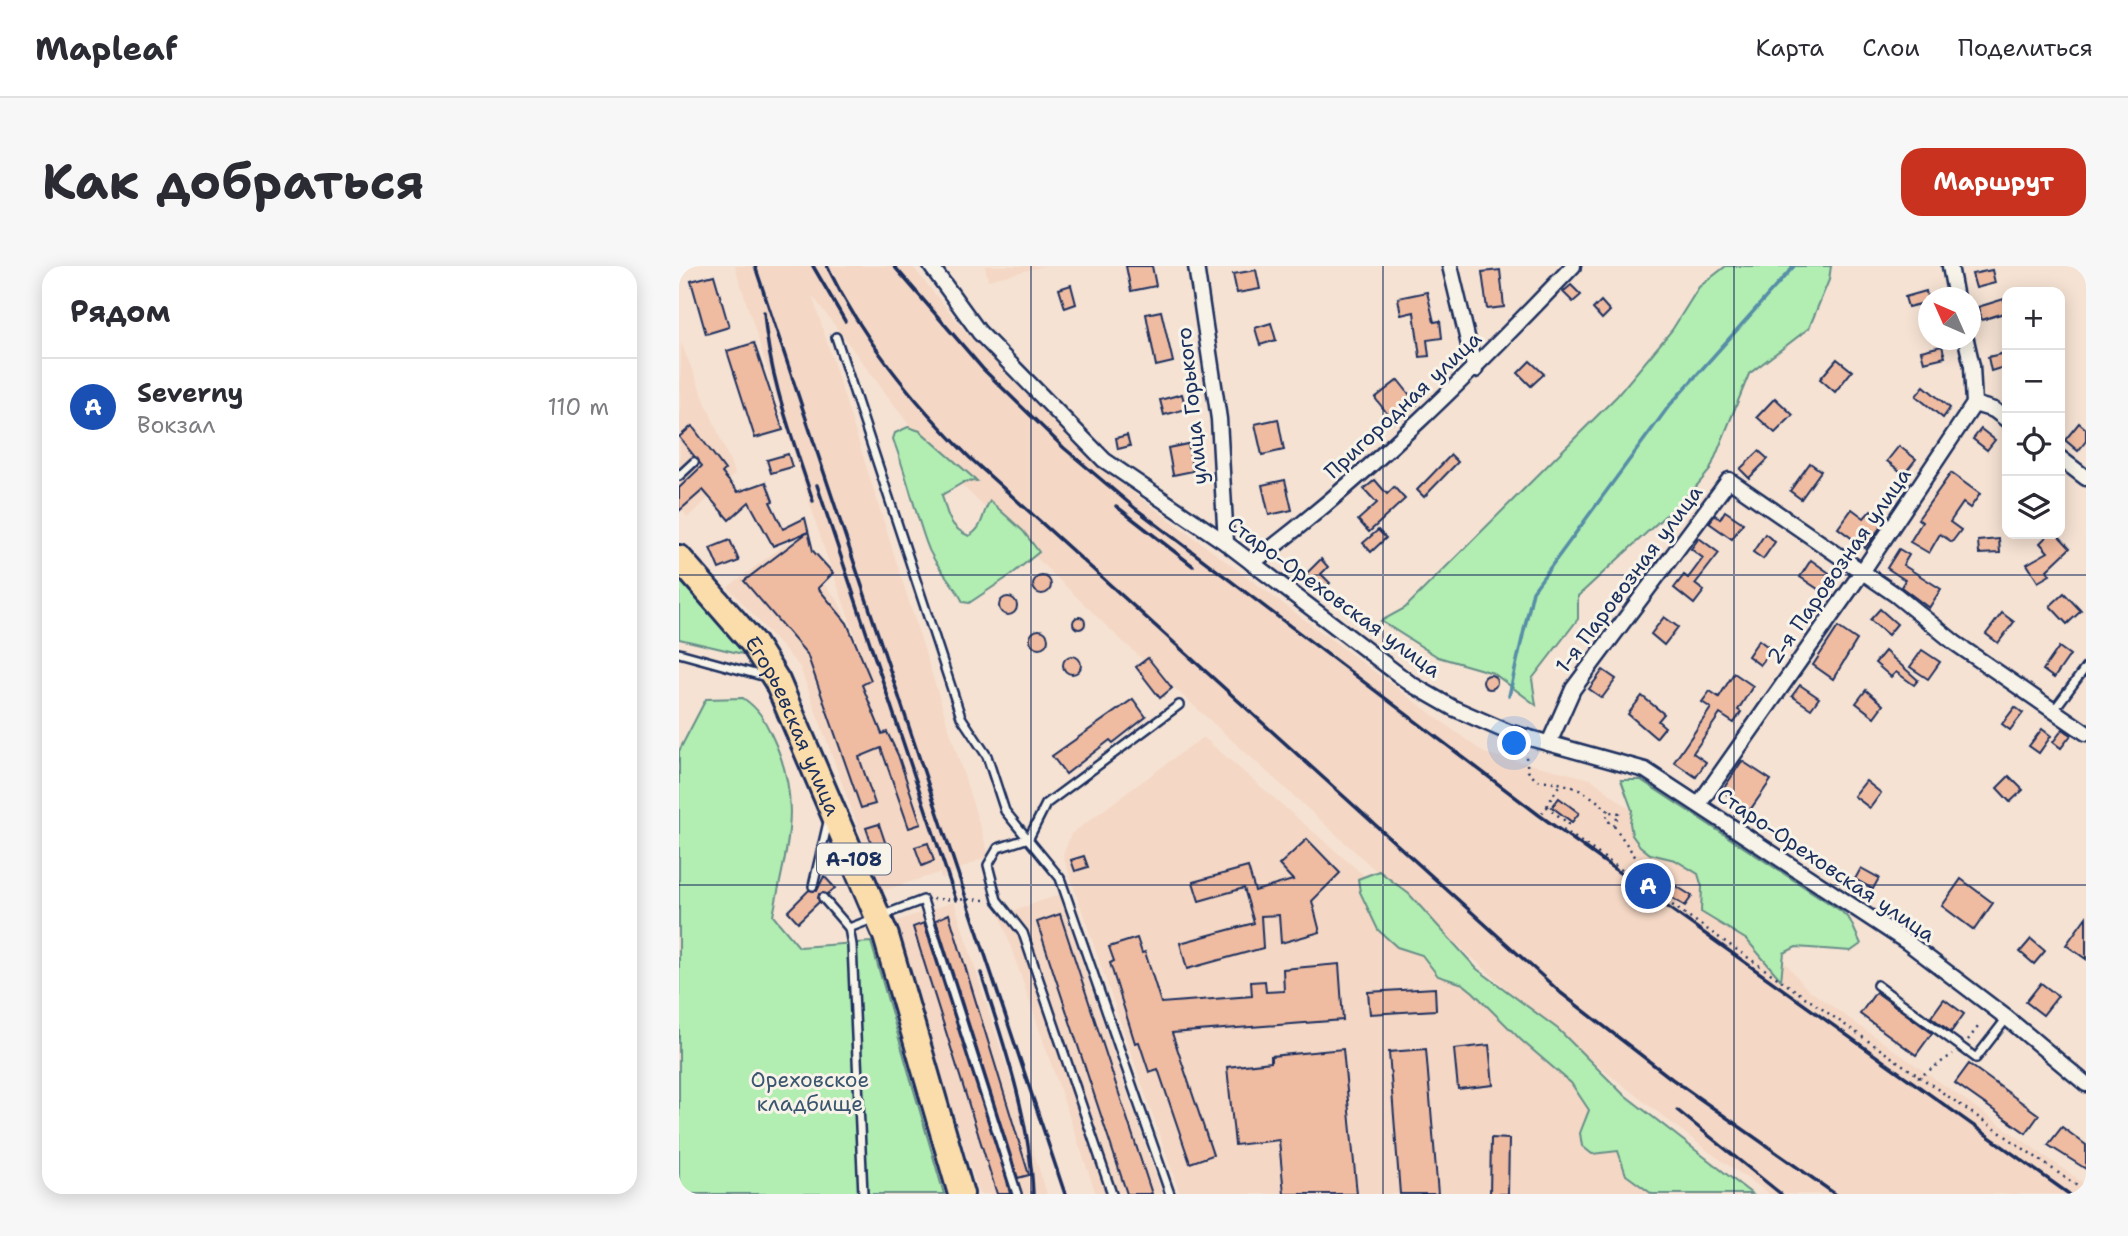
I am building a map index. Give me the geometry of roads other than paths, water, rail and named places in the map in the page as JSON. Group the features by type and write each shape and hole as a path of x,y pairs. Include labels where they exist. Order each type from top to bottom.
{"highway":[{"name":"Егорьевская улица","path":"679,558 753,643 777,681 879,916 961,1194"}],"street":[{"name":"Старо-Ореховская улица","path":"931,266 979,332 1104,460 1226,543 1411,684 1453,708 1523,736 1645,770 1907,942 2007,1018 2086,1084"},
{"name":"улица Горького","path":"1196,266 1219,419 1226,543"},
{"path":"1450,266 1475,370"},
{"name":"Пригородная улица","path":"1252,563 1339,496 1475,370 1573,266"},
{"path":"1950,266 1954,287"},
{"path":"1968,350 1974,404 1994,410 2002,416"},
{"name":"2-я Паровозная улица","path":"1699,804 1862,572 1974,404"},
{"path":"2065,462 2086,478"},
{"name":"1-я Паровозная улица","path":"1549,743 1573,689 1729,480 1862,572"},
{"path":"1862,572 1955,643 2086,733"}],"lane":[{"path":"836,337 961,717 987,757 1005,811 1060,878 1170,1194"},
{"path":"679,475 694,461"},
{"path":"679,653 777,681"},
{"path":"2054,710 2086,667"},
{"path":"1112,1194 1023,933 997,900 988,865 998,848 1029,838 1046,804 1179,705"},
{"path":"813,886 832,807"},
{"path":"824,898 849,928 863,1194"},
{"path":"849,928 923,900 1017,1194"},
{"path":"1877,985 1976,1058 2007,1018"}],"waterway":[{"path":"1509,696 1533,591 1669,406 1794,266"}],"railway":[{"path":"755,266 1065,1194"},
{"path":"813,266 845,321"},
{"path":"827,266 856,319 890,368 928,414 970,458 1561,993 1672,1079 1835,1194"},
{"path":"894,266 983,369 1064,448 1136,509 1539,815 2069,1194"},
{"path":"764,312 776,384 813,501"},
{"path":"817,485 956,900"},
{"path":"1116,506 1193,566"},
{"path":"981,973 1007,1054 1021,1110 1033,1194"},
{"path":"1677,1110 1781,1194"}],"place":[{"name":"Severny","path":"1648,886"}],"park label":[{"name":"Ореховское кладбище","path":"810,1092"}]}
